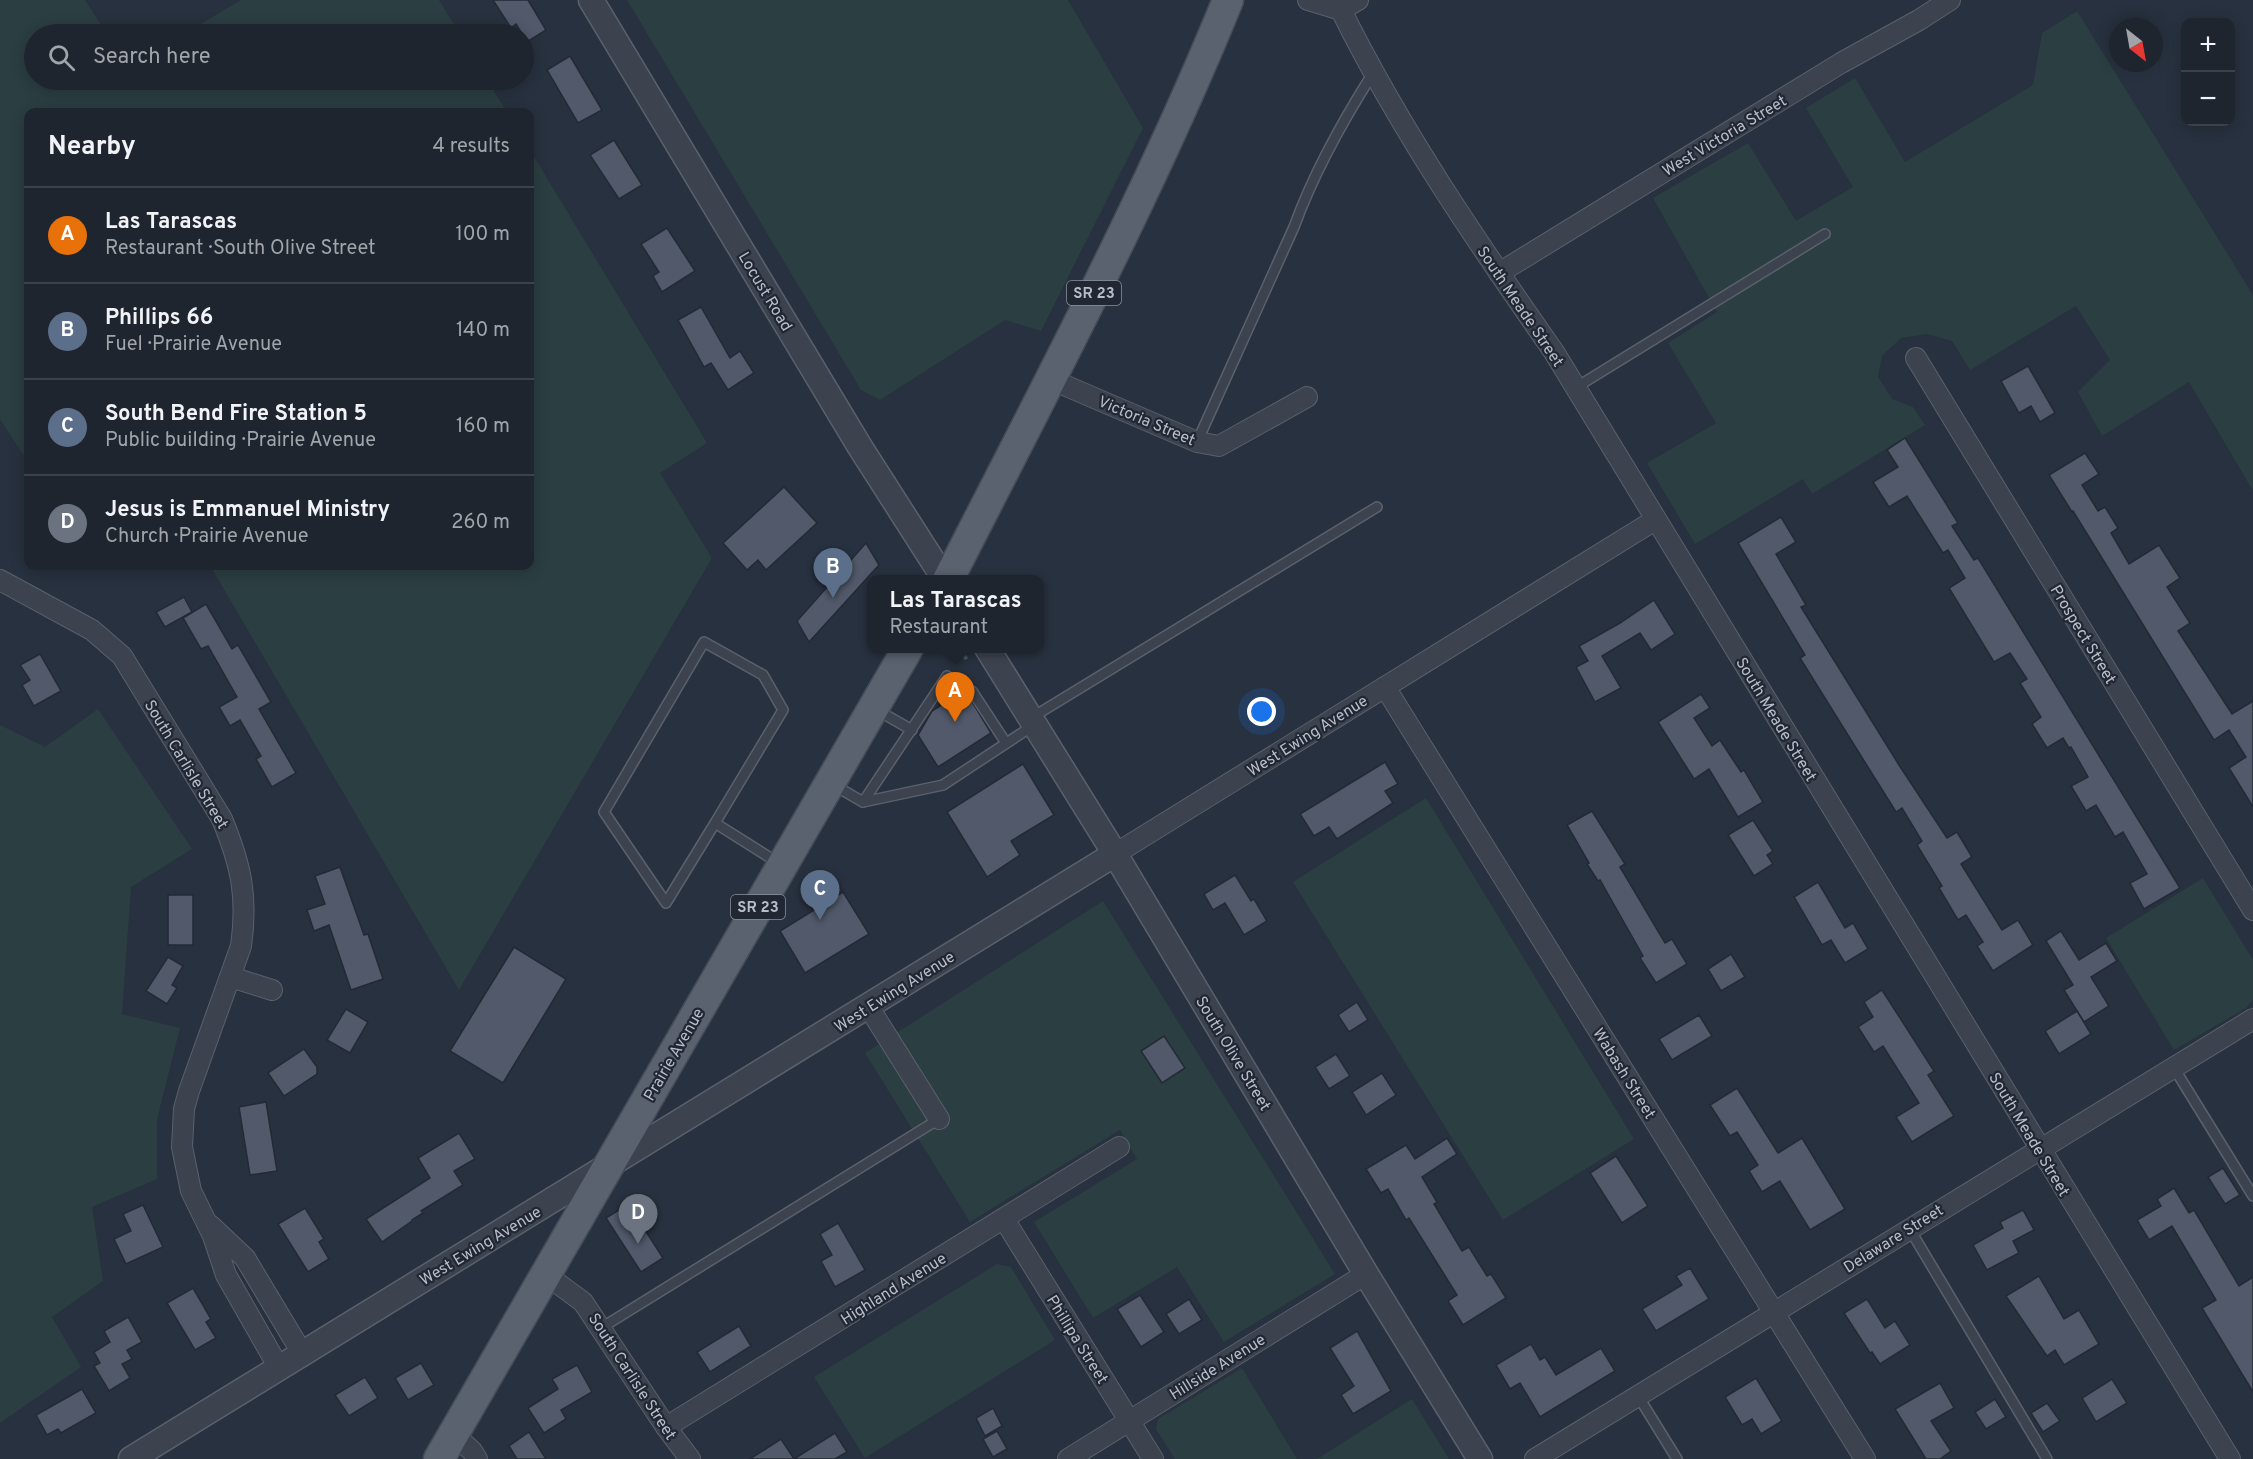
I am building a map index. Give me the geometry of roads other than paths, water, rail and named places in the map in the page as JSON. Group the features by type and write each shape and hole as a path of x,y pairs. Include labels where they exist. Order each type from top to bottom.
{"main road":[{"name":"SR 23","path":"948,575 1050,379 1145,186 1228,0"},
{"name":"Prairie Avenue","path":"446,1447 905,653"}],"street":[{"name":"Locust Road","path":"591,0 860,447 943,575"},
{"name":"South Meade Street","path":"1308,0 1350,5 1373,73 1460,216 1554,352 2230,1459"},
{"name":"West Victoria Street","path":"1499,273 1840,63 1919,20 1950,0"},
{"name":"Prospect Street","path":"1916,358 2253,910"},
{"name":"Victoria Street","path":"1050,379 1197,442 1219,446 1307,397"},
{"name":"West Ewing Avenue","path":"131,1459 1655,520"},
{"name":"South Carlisle Street","path":"0,579 92,630 122,656 222,819 239,863 244,920 241,946 189,1091 182,1128 184,1163 191,1191 208,1224"},
{"name":"South Olive Street","path":"990,653 1115,854 1366,1274 1480,1459"},
{"name":"Wabash Street","path":"1385,687 1865,1459"},
{"path":"231,977 272,990"},
{"path":"868,1006 939,1119"},
{"name":"Delaware Street","path":"1534,1459 2253,1019"},
{"name":"Highland Avenue","path":"666,1427 1119,1147"},
{"name":"Phillipa Street","path":"1004,1219 1152,1459"},
{"path":"208,1224 245,1258 302,1353"},
{"path":"208,1224 226,1275 279,1368"},
{"name":"South Carlisle Street","path":"545,1274 584,1302 666,1427 690,1459"},
{"name":"Hillside Avenue","path":"1068,1459 1366,1274"},
{"path":"446,1447 472,1451 477,1459"}],"lane":[{"path":"1197,442 1294,227 1305,197 1340,126 1373,73"},
{"path":"1575,388 1825,234"},
{"path":"830,783 863,802 943,785 1006,744 1032,722 1377,507"},
{"path":"704,642 763,675 783,710 715,823 666,903 604,812 704,642"},
{"path":"863,802 947,676"},
{"path":"972,691 1006,744"},
{"path":"873,708 912,730"},
{"path":"715,823 782,865"},
{"path":"2174,1068 2253,1196"},
{"path":"602,1328 939,1119"},
{"path":"1909,1228 2048,1459"},
{"path":"1638,1396 1677,1459"}],"place":[{"name":"Phillips 66","path":"833,598"},
{"name":"Las Tarascas","path":"955,722"},
{"name":"South Bend Fire Station 5","path":"820,920"},
{"name":"Jesus is Emmanuel Ministry","path":"638,1244"}]}
